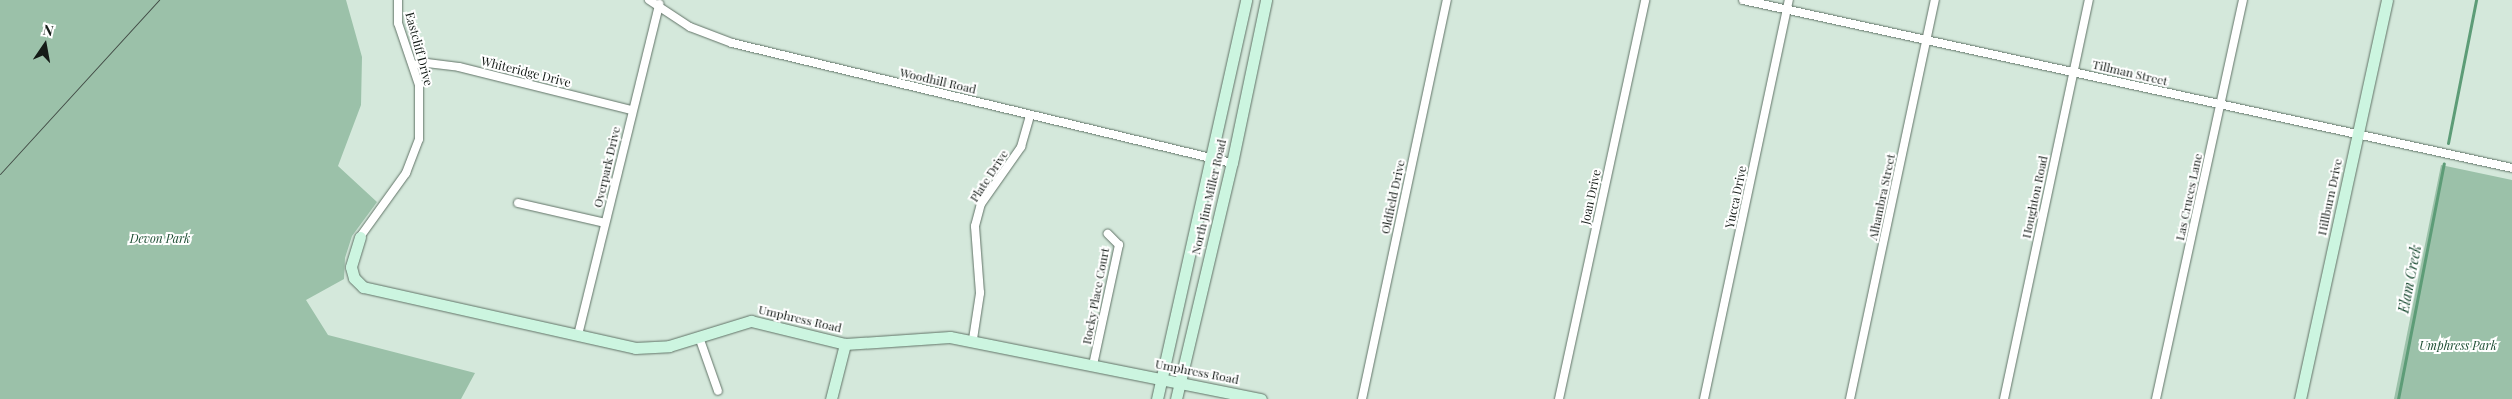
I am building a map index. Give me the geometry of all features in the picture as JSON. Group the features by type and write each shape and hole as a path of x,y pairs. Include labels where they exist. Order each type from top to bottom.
{"street":[{"name":"Eastcliff Drive","path":"360,237 406,173 415,154 421,109 414,65 398,23 398,0"},
{"name":"Woodhill Road","path":"648,0 659,4 690,28 708,36 1232,163"},
{"name":"North Jim Miller Road","path":"1157,399 1213,158 1246,0"},
{"name":"North Jim Miller Road","path":"1176,399 1232,163 1266,0"},
{"name":"Oldfield Drive","path":"1362,399 1447,0"},
{"name":"Joan Drive","path":"1559,399 1645,0"},
{"name":"Tillman Street","path":"1743,0 2074,71 2358,135 2512,166"},
{"name":"Yucca Drive","path":"1704,399 1789,0"},
{"name":"Alhambra Street","path":"1850,399 1936,0"},
{"name":"Houghton Road","path":"2004,399 2089,0"},
{"name":"Las Cruces Lane","path":"2156,399 2242,0"},
{"name":"Hillburn Drive","path":"2300,399 2387,0"},
{"name":"Overpark Drive","path":"578,335 659,4"},
{"name":"Whiteridge Drive","path":"414,65 427,63 459,67 632,110"},
{"name":"Plate Drive","path":"973,339 980,293 975,226 981,204 1021,147 1030,115"},
{"path":"518,203 605,223"},
{"name":"Rocky Place Court","path":"1093,364 1119,245 1108,234"},
{"name":"Umphress Road","path":"360,237 351,267 354,278 363,287 647,350 751,321 845,344 920,337 973,339 1261,399"},
{"path":"699,336 718,391"},
{"path":"831,399 845,344"}],"green space":[{"name":"Devon Park","path":"0,0 346,0 362,57 361,105 338,166 377,202 352,236 345,258 344,279 306,300 328,335 475,373 461,399 0,399"},
{"name":"Umphress Park","path":"2441,165 2512,180 2512,399 2394,399"}],"waterway":[{"name":"Elam Creek","path":"2448,143 2476,0"},
{"name":"Elam Creek","path":"2398,399 2444,163"}],"tram line":[{"path":"0,174 159,0"}]}
